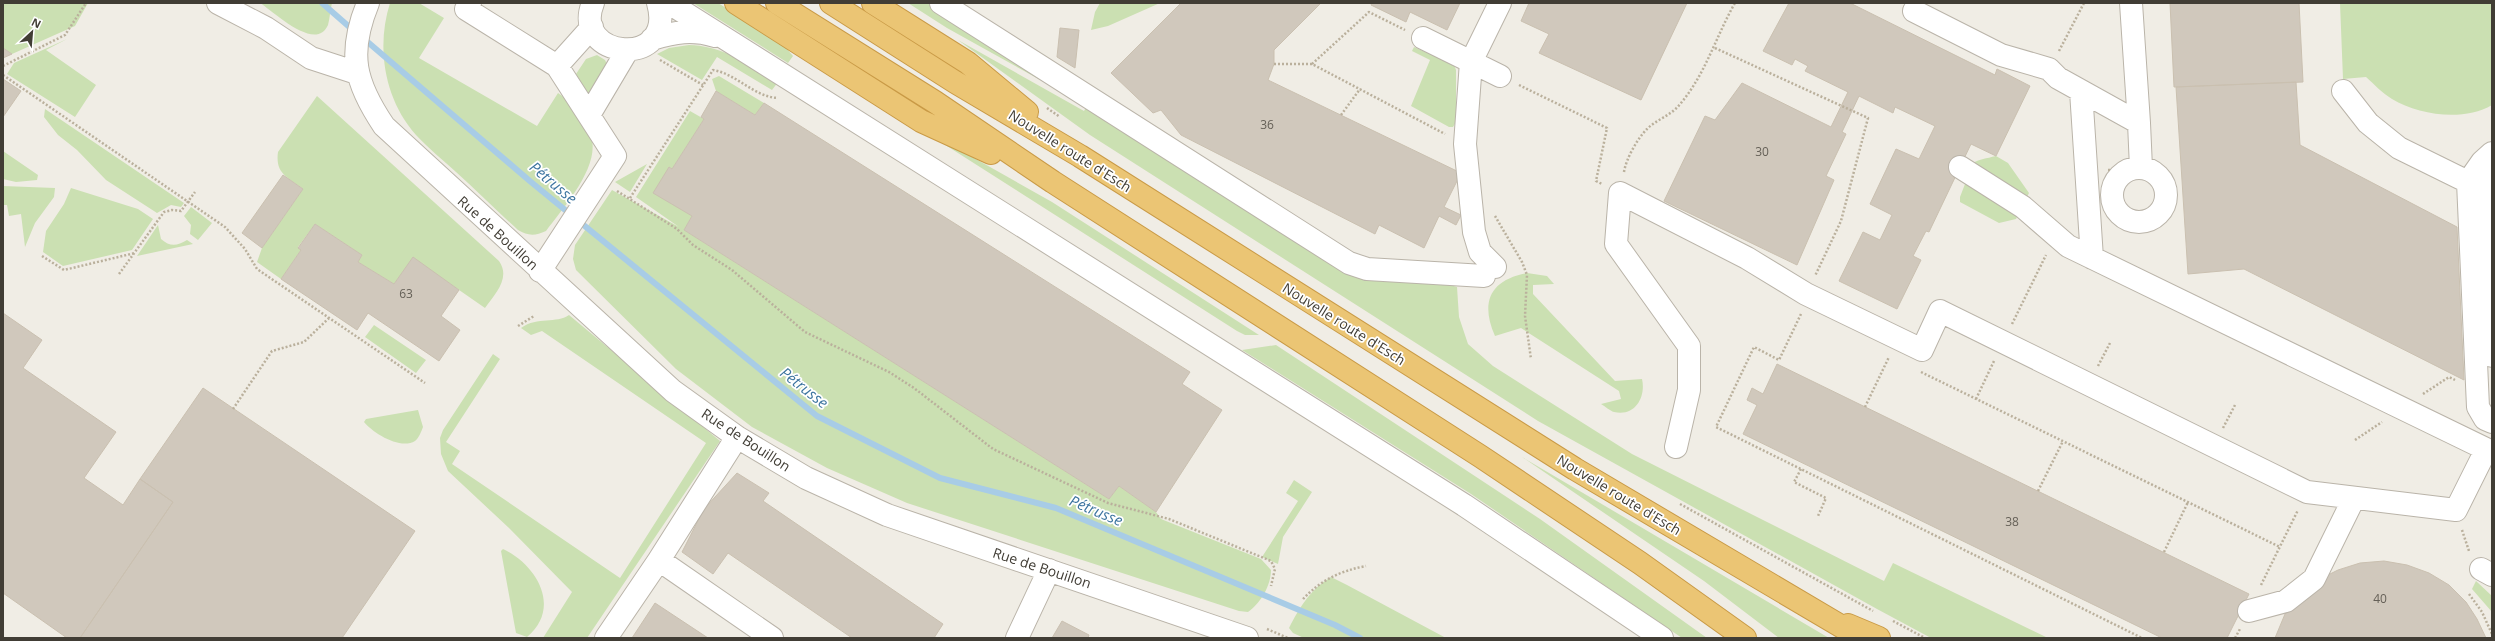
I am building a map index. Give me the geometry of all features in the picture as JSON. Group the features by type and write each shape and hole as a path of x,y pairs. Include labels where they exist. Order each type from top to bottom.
{"highway":[{"path":"736,3 921,121 1053,182"},
{"path":"777,3 935,102 1053,182 1480,456 1640,563 1745,638"},
{"name":"Nouvelle route d'Esch","path":"832,3 955,82 1080,156 1460,397 1682,534 1861,638"},
{"path":"873,3 968,63 1080,156"},
{"path":"1807,607 1884,629"}],"street":[{"path":"218,3 266,28 311,58 355,74"},
{"path":"470,3 466,9 557,66 615,156 540,271"},
{"path":"589,115 660,21 658,3"},
{"path":"669,3 1464,505 1662,638"},
{"path":"941,3 1349,263 1367,269 1489,272 1480,252 1474,232 1465,144 1471,62 1500,3"},
{"path":"2131,3 2141,168"},
{"name":"Rue de Bouillon","path":"367,4 360,28 355,74 368,102 384,126 540,271 673,391 737,437 806,478 887,515 1247,638"},
{"path":"557,66 590,10"},
{"path":"590,10 598,37 606,45 616,50 641,45 678,31 699,31 725,39"},
{"path":"1914,11 2001,55 2049,69 2058,78 2139,124"},
{"path":"1424,38 1500,76"},
{"path":"2343,90 2368,123 2399,148 2468,182"},
{"path":"2081,91 2092,258"},
{"path":"2487,158 2468,182 2478,407 2485,419 2492,422"},
{"path":"2487,158 2492,356"},
{"path":"1676,447 1689,390 1689,346 1616,244 1620,193 1747,258 1806,294 1922,350 1940,311 2307,492 2456,510 2489,451 2068,246 2023,207 1960,167"},
{"path":"606,638 659,560 737,437"},
{"path":"2249,611 2286,601 2314,579 2354,498"},
{"path":"659,560 772,638"},
{"path":"1017,638 1049,570"}],"path":[{"path":"3,66 65,35 86,3"},
{"path":"1500,76 1607,128 1596,181 1620,193 1625,163 1647,129 1666,118 1681,104 1697,81 1715,48 1722,27 1735,3"},
{"path":"2049,69 2084,3"},
{"path":"1312,64 1369,12 1424,38"},
{"path":"641,45 654,56 703,84"},
{"path":"1715,48 1868,118 1841,221 1806,294"},
{"path":"1274,64 1312,64 1465,144"},
{"path":"630,198 713,70 724,72 768,98 782,99"},
{"path":"3,76 225,227 245,249 257,269 425,383"},
{"path":"1341,115 1360,89"},
{"path":"1043,106 1062,119"},
{"path":"611,187 677,229 693,245 732,270 805,332 896,376 993,448 1108,503 1169,519 1271,561 1275,569 1270,586"},
{"path":"119,274 136,253 164,212 172,210 181,212 189,203 195,192"},
{"path":"1500,224 1522,262 1527,275 1525,316 1531,359"},
{"path":"2024,299 2048,251"},
{"path":"42,256 64,270 136,253"},
{"path":"1808,317 1801,314 1779,360 1754,347 1716,427 2142,638"},
{"path":"518,326 534,316"},
{"path":"233,408 272,351 304,342 329,318"},
{"path":"2103,357 2110,343"},
{"path":"1882,354 1895,360"},
{"path":"1865,407 1889,357"},
{"path":"1915,369 2280,547"},
{"path":"2228,418 2235,405"},
{"path":"2355,440 2360,435"},
{"path":"2038,491 2062,441"},
{"path":"1801,469 1794,482 1826,498 1818,516"},
{"path":"2235,638 2307,492"},
{"path":"1674,501 1875,612"},
{"path":"2164,552 2188,502"},
{"path":"1303,599 1316,585 1331,577 1347,570 1366,566"},
{"path":"2469,594 2482,612 2492,634"},
{"path":"1884,629 1925,638"}],"green space":[{"path":"3,3 88,3 75,26 12,54 3,48"},
{"path":"260,3 332,3 328,25 322,32 314,34 294,28"},
{"path":"390,3 419,3 444,18 419,58 537,126 558,93 565,98 591,136 593,148 591,160 586,173 571,198 546,231 532,235 518,230 464,179 425,145 405,121 396,105 386,72 384,37"},
{"path":"693,3 718,3 781,42 793,56 788,63"},
{"path":"908,3 928,3 1079,99 1078,101 947,28"},
{"path":"1100,3 1160,3 1108,26 1091,30 1095,12"},
{"path":"2340,3 2492,3 2492,105 2480,110 2455,115 2428,112 2403,105 2392,99 2366,77 2343,79"},
{"path":"67,39 46,50 96,85 75,117 7,74 14,63"},
{"path":"958,40 1084,111 1088,104 1362,277 1437,281 1457,287 1459,317 1468,344 1493,366 1632,454 1884,581 1893,563 2048,638 1931,638 1877,609 1538,421 1090,135"},
{"path":"689,45 702,46 725,52 778,82 772,90 717,57 702,80 657,54 669,48"},
{"path":"1414,47 1454,65 1456,70 1456,122 1453,127 1449,127 1411,106 1430,60 1412,51"},
{"path":"597,55 605,60 608,66 591,95 588,94 576,74 586,59"},
{"path":"719,76 764,103 755,115 716,91 712,79"},
{"path":"317,96 499,261 502,267 502,280 497,291 485,308 413,258 394,284 358,262 362,255 315,224 298,247 301,250 281,279 257,262 262,248 303,189 288,178 281,170 278,152"},
{"path":"45,109 184,203 181,207 171,205 157,213 106,180 77,150 58,135 44,117"},
{"path":"690,111 704,119 672,169 669,167 692,216 684,230 1109,499 1119,486 1156,512 1161,519 1261,559 1271,570 1271,576 1267,588 1257,604 1248,612 1239,611 907,503 827,468 752,427 676,369 576,270 573,259 575,245 612,190 679,227 636,197"},
{"path":"903,118 1052,202 1259,335 1245,335 1237,331"},
{"path":"3,151 38,175 37,180 16,182 3,179"},
{"path":"1996,156 2008,163 2029,193 2016,219 1999,223 1960,202 1960,197 1965,184 1959,180 1966,169 1974,162"},
{"path":"647,164 630,192 615,182"},
{"path":"3,186 55,188 54,197 35,223 25,247 21,214 9,216 7,205 3,205"},
{"path":"71,188 138,209 153,219 132,250 63,266 43,252 46,231 64,204"},
{"path":"191,207 212,223 198,240 190,234 191,225 184,216"},
{"path":"158,225 161,239 167,243 174,245 180,244 187,240 193,244 137,256"},
{"path":"1527,273 1547,276 1554,284 1533,285 1533,294 1615,381 1642,379 1643,386 1641,398 1634,408 1622,413 1611,411 1601,404 1621,399 1619,391 1521,328 1495,336 1488,313 1492,294 1504,281 1514,276"},
{"path":"569,315 720,441 587,638 543,638 572,592 509,528 448,471 441,454 440,438 443,430 493,354 500,359 446,442 460,451 452,464 620,578 706,443 542,331 531,335 521,328 534,322 564,318"},
{"path":"374,325 426,360 416,373 365,337"},
{"path":"1276,345 1540,519 1707,638 1682,638 1471,494 1242,350"},
{"path":"418,410 423,427 416,440 409,443 395,442 387,439 374,431 364,422 366,419"},
{"path":"1522,457 1829,638 1779,638 1704,581"},
{"path":"1294,480 1312,492 1283,537 1278,564 1262,557 1298,501 1286,493"},
{"path":"503,549 526,565 535,576 541,588 544,601 543,613 537,626 527,637 516,633 501,551"},
{"path":"1331,577 1446,638 1304,638 1293,633 1289,628 1303,604 1318,586"},
{"path":"2476,581 2492,596 2492,612 2472,589"}],"building":[{"path":"1181,3 1321,3 1274,50 1274,64 1268,80 1461,173 1444,207 1461,215 1456,225 1439,216 1424,248 1379,225 1375,234 1181,135 1161,110 1153,113 1111,73"},
{"path":"1372,3 1460,3 1447,30 1410,12 1406,22 1371,5"},
{"path":"1529,3 1687,3 1641,100 1539,53 1549,34 1521,21"},
{"path":"1789,3 1850,3 1995,75 1997,69 2030,86 1996,156 1971,144 1929,232 1926,231 1913,256 1921,260 1897,309 1839,281 1863,232 1880,240 1892,215 1870,204 1896,149 1919,159 1935,126 1895,107 1893,113 1859,96 1842,132 1846,134 1826,176 1834,180 1797,265 1664,201 1705,116 1715,120 1742,83 1831,127 1848,92 1805,71 1808,66 1795,59 1792,65 1763,51"},
{"path":"2170,3 2299,3 2303,82 2174,87"},
{"path":"1060,28 1079,30 1075,68 1057,57"},
{"path":"3,48 12,54 3,58"},
{"path":"3,79 21,91 3,117"},
{"path":"2296,82 2300,145 2457,227 2464,380 2244,269 2188,274 2176,87"},
{"path":"716,91 755,115 764,103 1190,372 1182,384 1222,410 1156,512 1119,486 1109,499 684,230 692,216 653,193 669,167 672,169 704,119 701,117"},
{"path":"283,175 303,189 262,248 242,233"},
{"path":"315,224 362,255 358,262 394,284 413,257 459,290 441,316 460,330 439,361 368,313 357,330 281,279 301,250 298,248"},
{"path":"3,313 42,340 23,368 116,432 84,478 123,505 140,479 173,502 80,638 67,638 3,593"},
{"path":"1777,364 2249,594 2227,638 2162,638 1743,434 1757,405 1747,400 1752,388 1763,394"},
{"path":"203,388 415,531 342,638 80,638 173,502 140,479"},
{"path":"737,473 769,493 763,501 943,624 934,638 852,638 728,553 713,574 682,552 704,509"},
{"path":"2384,561 2407,565 2429,573 2449,585 2466,602 2477,619 2486,638 2275,638 2285,614 2300,596 2322,578 2338,570 2360,563"},
{"path":"655,603 708,638 632,638"},
{"path":"1062,621 1089,635 1088,638 1052,638"}],"waterway":[{"name":"Pétrusse","path":"322,3 354,31"},
{"name":"Pétrusse","path":"363,38 531,182 817,416 940,478 1056,508 1335,625 1360,638"}]}
